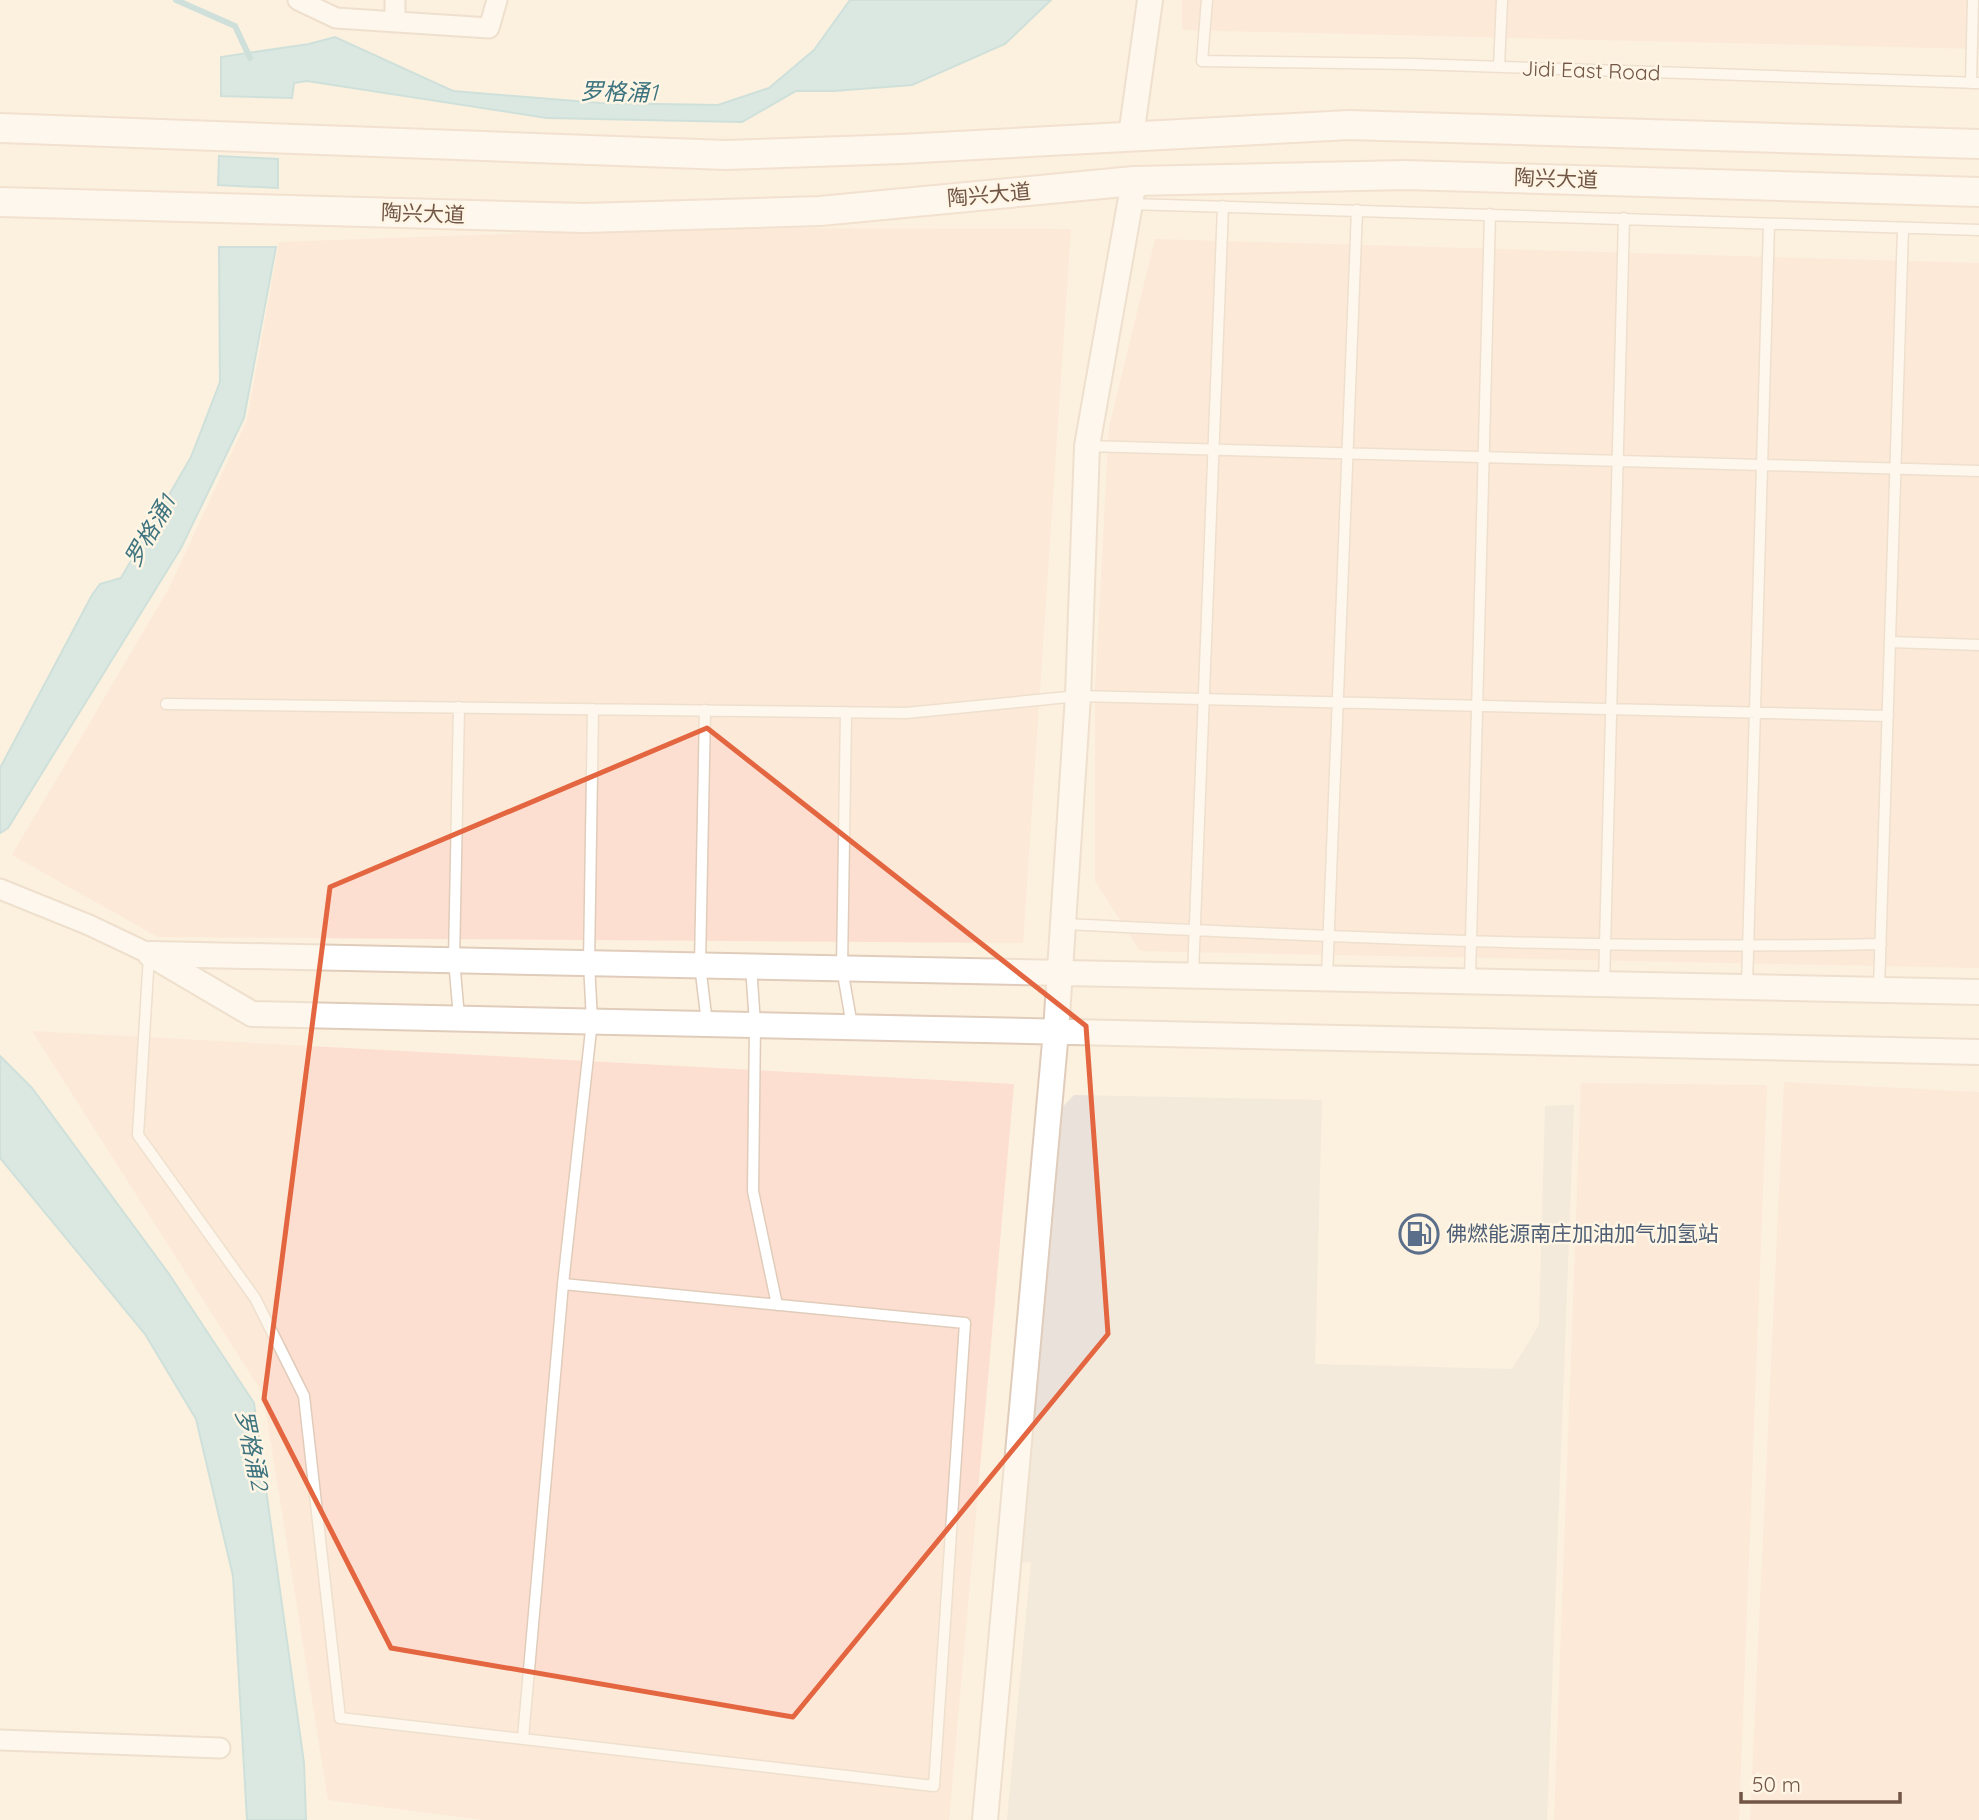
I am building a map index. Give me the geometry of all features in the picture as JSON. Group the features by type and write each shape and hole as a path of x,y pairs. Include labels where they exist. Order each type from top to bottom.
{"main road":[{"path":"0,128 726,155 1349,125 1979,144"},
{"name":"陶兴大道","path":"0,202 584,218 820,211 1405,175 1979,192"}],"street":[{"path":"298,0 336,18 489,28 497,0"},
{"path":"395,0 395,22"},
{"path":"1131,136 1150,0"},
{"path":"985,1820 1056,1031 1078,696 1087,446 1132,192"},
{"path":"0,889 89,925 149,954 252,1014 1979,1052"},
{"path":"149,954 1979,992"},
{"path":"0,1740 220,1748"}],"lane":[{"name":"Jidi East Road","path":"1207,0 1202,61 1499,67 1975,83"},
{"path":"1499,67 1502,0"},
{"path":"1973,0 1975,83"},
{"path":"1132,192 1223,206 1979,230"},
{"path":"1193,974 1223,206"},
{"path":"1327,977 1357,210"},
{"path":"1470,981 1490,214"},
{"path":"1604,984 1624,218"},
{"path":"1747,987 1769,223"},
{"path":"1880,990 1903,229"},
{"path":"1087,446 1979,471"},
{"path":"1891,642 1979,645"},
{"path":"166,704 906,713 1078,696 1477,708 1888,716"},
{"path":"459,707 454,960 459,1018"},
{"path":"523,1738 562,1284 592,1021 589,963 593,709"},
{"path":"705,710 700,965 707,1023"},
{"path":"846,712 842,968 852,1027"},
{"path":"1062,924 1328,936 1605,944 1748,947 1881,944"},
{"path":"149,954 138,1135 255,1298 304,1396 341,1718 934,1786 965,1323 562,1284"},
{"path":"751,966 755,1024 753,1191 777,1305"}],"highlighted area":[{"path":"707,728 1086,1026 1108,1334 793,1717 391,1648 264,1399 330,887"}],"shaded area":[{"path":"1182,0 1979,0 1979,49 1182,30"},
{"path":"667,228 1071,229 1023,943 158,937 12,855 169,588 247,420 279,242"},
{"path":"1155,239 1979,263 1979,968 1140,951 1095,881 1095,688 1109,427"},
{"path":"32,1031 1014,1084 949,1820 483,1820 328,1800 263,1394"},
{"path":"1784,1082 1979,1092 1979,1820 1750,1820"},
{"path":"1581,1083 1767,1085 1739,1820 1554,1820"},
{"path":"1074,1095 1322,1100 1315,1364 1512,1369 1539,1325 1545,1106 1574,1105 1547,1820 1007,1820 1031,1562 1018,1563 1056,1114"}],"water":[{"path":"850,0 1051,0 1005,44 912,85 796,91 742,122 547,118 307,81 294,83 292,98 221,96 221,57 309,44 335,37 453,91 600,103 718,105 769,88 814,50"},
{"path":"219,156 278,159 278,188 218,185"},
{"name":"罗格涌1","path":"219,247 276,247 244,418 181,548 8,828 0,833 0,768 92,595 100,584 121,578 191,457 220,382"},
{"name":"罗格涌2","path":"0,1056 32,1088 169,1274 254,1403 304,1763 306,1820 247,1820 233,1576 196,1419 145,1334 0,1158"}],"waterway":[{"path":"176,0 235,26 250,58"}],"place":[{"name":"佛燃能源南庄加油加气加氢站","path":"1419,1234"}]}
